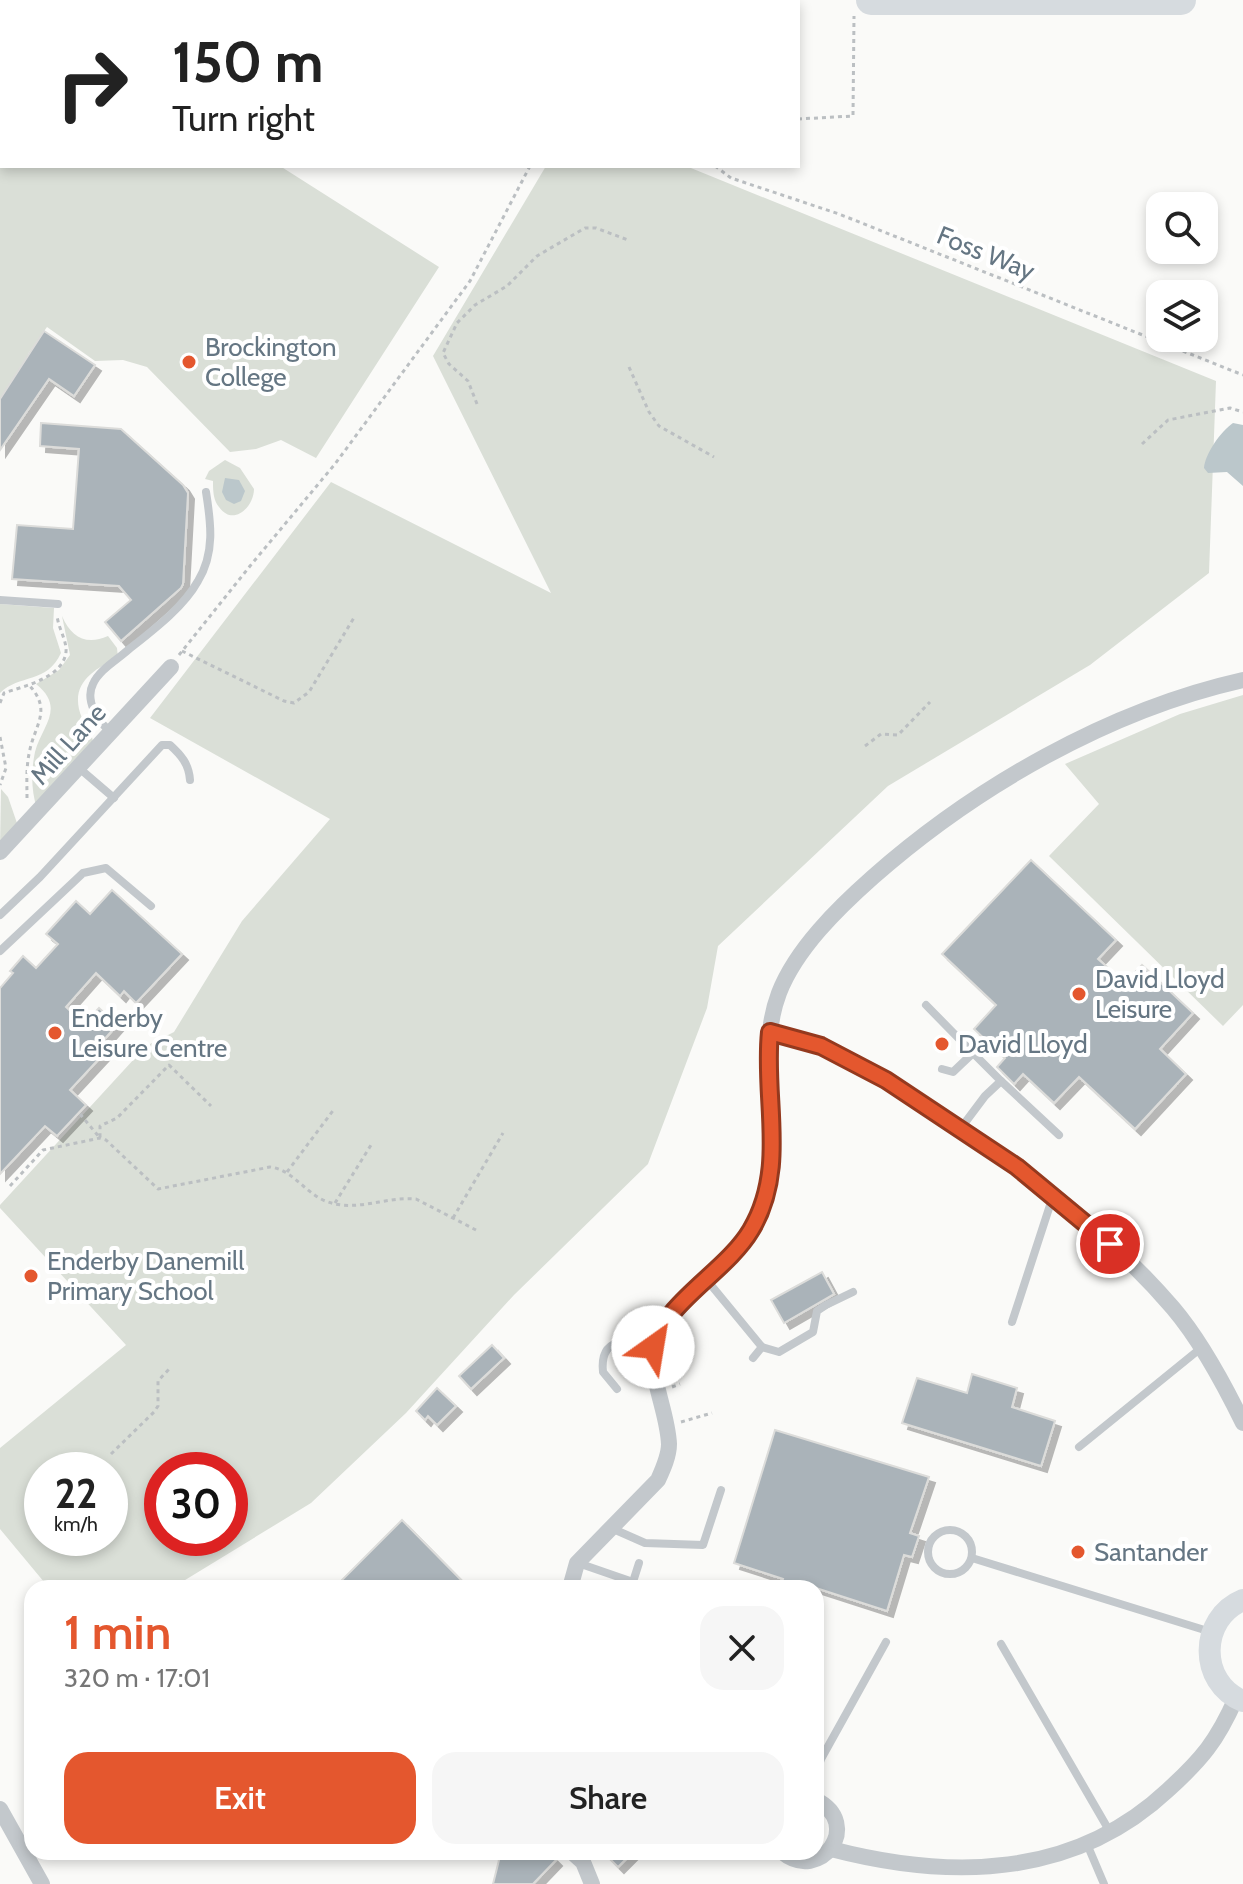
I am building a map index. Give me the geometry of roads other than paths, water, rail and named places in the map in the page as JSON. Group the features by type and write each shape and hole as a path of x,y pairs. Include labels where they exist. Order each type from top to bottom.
{"highway":[{"path":"862,7 1181,0"}],"street":[{"name":"Mill Lane","path":"0,852 171,667"},
{"path":"572,1580 577,1563 658,1480 669,1447 655,1382 654,1343 657,1332 750,1232 768,1190 774,1143 767,1060 770,1032 779,993 810,939 845,902 901,852 960,808 1022,769 1143,712 1243,680"},
{"path":"770,1032 821,1046 886,1080 961,1128 1053,1195 1126,1258 1174,1310 1201,1348 1243,1423"},
{"path":"831,1849 915,1867 972,1869 1016,1864 1087,1844 1110,1832 1155,1803 1193,1768 1220,1734 1239,1700 1221,1686 1211,1670 1208,1651 1211,1632 1218,1620 1241,1599"},
{"path":"824,1805 836,1822 837,1831 831,1849 824,1857"},
{"path":"0,1809 24,1852"},
{"path":"29,1860 42,1884"},
{"path":"581,1860 592,1884"}],"lane":[{"path":"112,731 101,721 90,700 92,684 111,663 174,611 198,582 209,556 212,527 206,492"},
{"path":"0,600 58,604"},
{"path":"0,915 40,877 163,744 170,745 187,763 190,780"},
{"path":"79,768 114,798"},
{"path":"0,951 83,873 106,868 151,906"},
{"path":"926,1005 1059,1135"},
{"path":"942,1069 953,1072 973,1053"},
{"path":"961,1128 985,1096 1001,1081"},
{"path":"1012,1322 1053,1195"},
{"path":"706,1279 762,1347 779,1352 813,1332 817,1311 853,1292"},
{"path":"617,1389 603,1372 602,1363 614,1343 623,1340 654,1343"},
{"path":"753,1358 762,1347"},
{"path":"1079,1447 1201,1348"},
{"path":"610,1528 645,1543 703,1545 721,1490"},
{"path":"952,1529 966,1536 972,1558 964,1569 944,1573 937,1570 929,1559 928,1545 938,1533 952,1529"},
{"path":"972,1558 1211,1632"},
{"path":"577,1563 620,1580"},
{"path":"634,1580 639,1563"},
{"path":"824,1754 886,1642"},
{"path":"1001,1644 1110,1832"},
{"path":"1087,1844 1104,1884"}],"place":[{"name":"Brockington College","path":"189,362"},
{"name":"David Lloyd Leisure","path":"1079,994"},
{"name":"Enderby Leisure Centre","path":"55,1033"},
{"name":"David Lloyd","path":"942,1044"},
{"name":"Enderby Danemill Primary School","path":"31,1276"},
{"name":"Santander","path":"1078,1552"}]}
